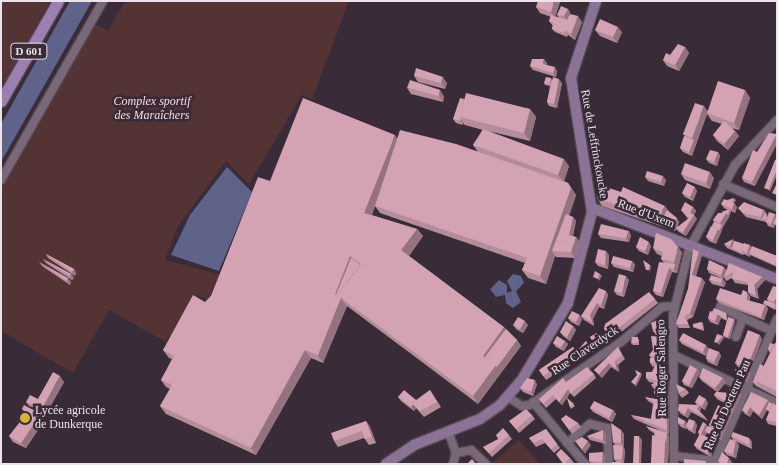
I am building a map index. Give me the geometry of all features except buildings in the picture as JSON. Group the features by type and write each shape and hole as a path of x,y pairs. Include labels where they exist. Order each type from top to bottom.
{"main road":[{"name":"D 601","path":"1,101 58,1"},
{"name":"Rue de Leffrinckoucke","path":"386,464 414,445 487,415 508,397 568,302 587,246 592,208 570,91 574,62 596,1"},
{"name":"Rue d'Uxem","path":"592,208 777,279"}],"street":[{"path":"1,180 103,1"},
{"name":"Rue Roger Salengro","path":"674,460 674,306 690,245 723,184 743,154 777,120"},
{"path":"723,184 777,207"},
{"name":"Rue Claverdyck","path":"533,402 662,307 674,306"},
{"path":"720,307 772,332"},
{"path":"736,337 743,318"},
{"name":"Rue du Docteur Pau","path":"674,460 715,463 749,389 777,319"},
{"path":"673,355 777,403"},
{"path":"508,397 522,406 533,402 584,464"},
{"path":"567,443 590,424 606,428 609,464"},
{"path":"448,431 456,453 453,464"},
{"path":"456,453 472,450 486,464"}],"green space":[{"path":"1,1 50,1 1,89"},
{"name":"Complex sportif des Maraîchers","path":"125,1 349,1 312,100 302,95 249,184 226,161 177,228 165,260 222,275 211,301 197,295 166,342 109,310 73,373 1,331 1,187 95,24 108,31"},
{"path":"519,440 540,464 491,464"}],"water":[{"path":"70,1 92,1 1,162 1,124"},
{"path":"227,167 252,192 219,271 171,255 190,215"},
{"path":"513,274 521,276 524,283 516,291 521,302 513,308 506,303 505,295 496,297 490,289 499,280 507,285 507,293 512,291 507,281"}],"place":[{"name":"Lycée agricole de Dunkerque","path":"25,418"}]}
